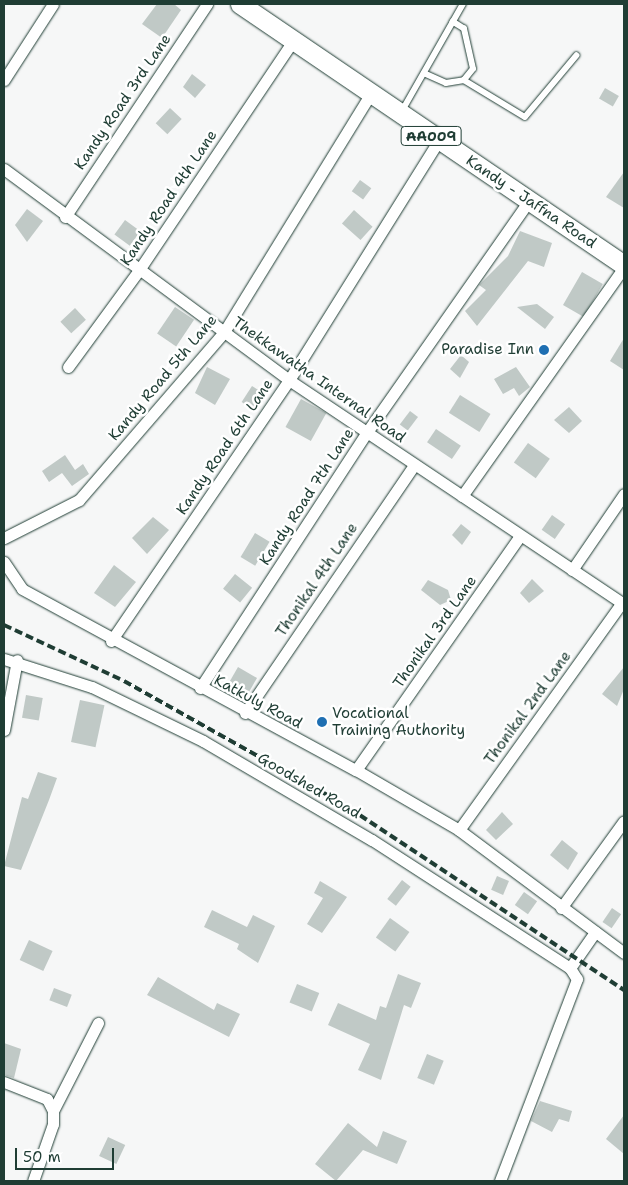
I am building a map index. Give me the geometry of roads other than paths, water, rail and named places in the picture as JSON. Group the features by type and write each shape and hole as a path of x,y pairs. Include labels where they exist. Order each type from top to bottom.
{"highway":[{"name":"Kandy - Jaffna Road","path":"240,4 292,42 624,266"}],"street":[{"path":"4,80 53,4"},
{"name":"Kandy Road 3rd Lane","path":"65,217 206,4"},
{"name":"Kandy Road 4th Lane","path":"68,367 139,270 292,42"},
{"name":"Kandy Road 5th Lane","path":"4,538 79,500 224,332 370,95"},
{"name":"Kandy Road 6th Lane","path":"111,641 289,380 438,140"},
{"name":"Thekkawatha Internal Road","path":"4,169 65,217 289,380 623,603"},
{"name":"Kandy Road 7th Lane","path":"200,688 367,432 528,201"},
{"path":"462,496 624,266"},
{"name":"Thonikal 4th Lane","path":"245,713 414,464"},
{"path":"572,570 624,494"},
{"name":"Thonikal 3rd Lane","path":"356,770 520,536"},
{"name":"Katkuly Road","path":"4,562 22,589 111,641 356,770 458,830 624,953"},
{"name":"Thonikal 2nd Lane","path":"458,830 623,603"},
{"name":"Goodshed Road","path":"4,659 17,660 92,688 203,741 372,840 570,968 577,979 500,1181"},
{"path":"4,730 17,660"},
{"path":"561,908 624,821"},
{"path":"570,968 595,932"},
{"path":"53,1110 98,1023"},
{"path":"4,1082 48,1099 53,1110 53,1124 34,1181"}],"lane":[{"path":"399,115 463,4"},
{"path":"452,22 464,29 472,50 473,69 464,80"},
{"path":"424,73 446,83 464,80 525,117 576,56"}],"railway":[{"path":"4,625 124,681 340,802 624,990"}],"place":[{"name":"Paradise Inn","path":"544,350"},
{"name":"Vocational Training Authority","path":"322,722"}]}
